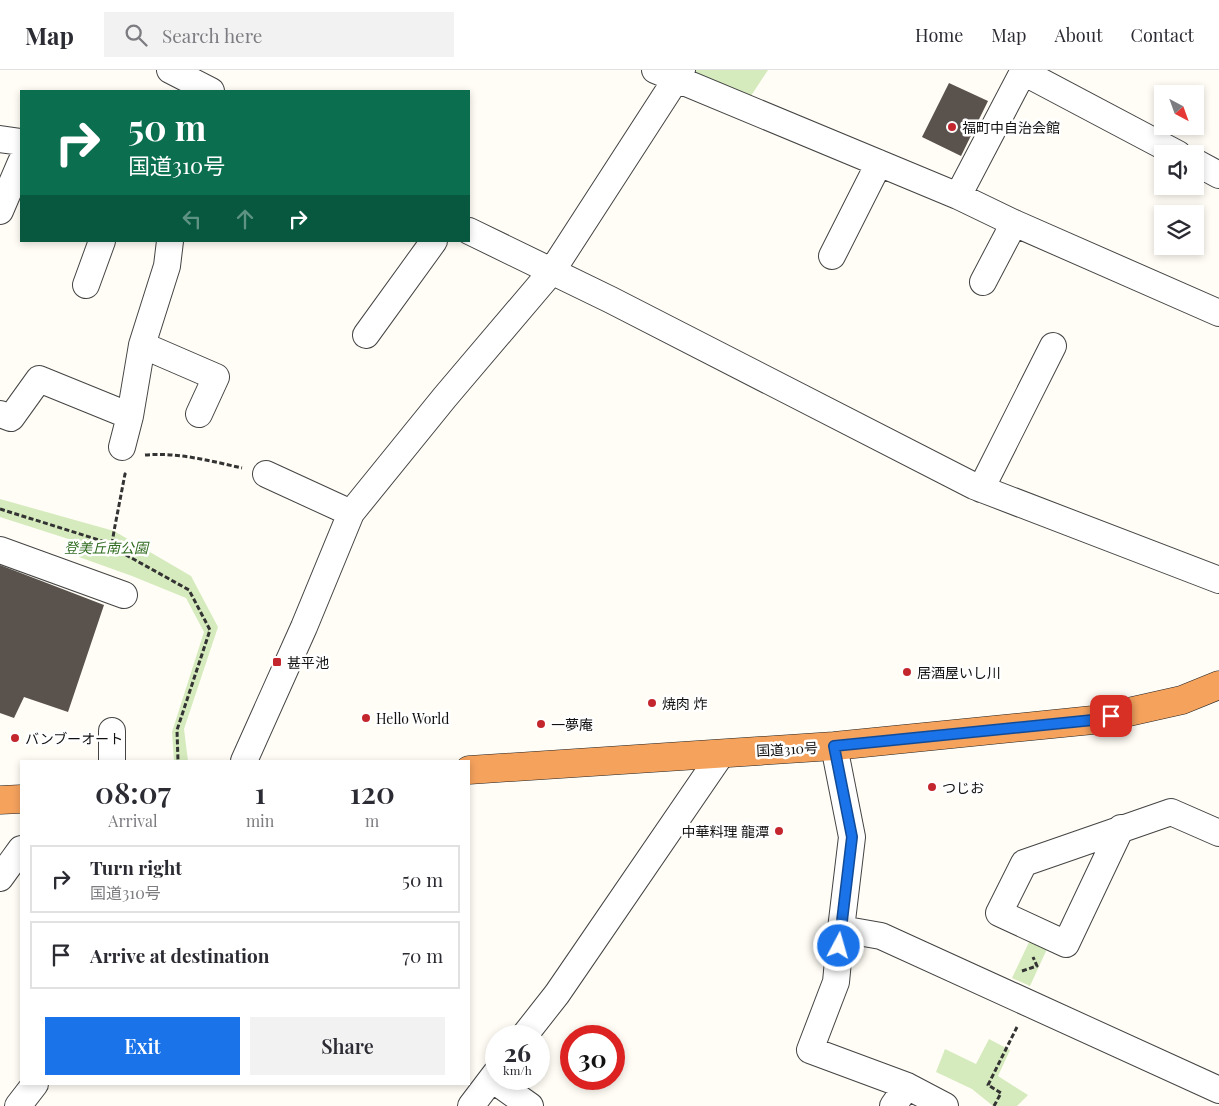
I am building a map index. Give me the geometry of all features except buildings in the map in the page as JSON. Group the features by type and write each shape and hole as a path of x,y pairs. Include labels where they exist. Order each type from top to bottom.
{"highway":[{"name":"国道310号","path":"470,770 834,746 1093,720 1182,700 1219,685"},
{"path":"0,800 20,799"}],"street":[{"path":"170,70 209,90"},
{"path":"958,196 1023,71 1161,145"},
{"path":"244,760 304,627 351,513 445,397 552,271 671,73 958,196 1014,223 1219,313"},
{"path":"0,139 20,142"},
{"path":"832,256 879,163"},
{"path":"0,211 20,164"},
{"path":"1204,167 1219,175"},
{"path":"983,282 1014,223"},
{"path":"470,231 611,300 966,482 1219,580"},
{"path":"86,285 102,242"},
{"path":"131,459 130,416 142,345 167,266 170,242"},
{"path":"366,335 433,242"},
{"path":"142,345 216,377 199,414"},
{"path":"981,488 1053,346"},
{"path":"0,414 11,418 39,379 130,416"},
{"path":"266,474 351,513"},
{"path":"0,550 124,595"},
{"path":"112,731 112,760"},
{"path":"834,746 852,837 840,928 836,982 810,1050 900,1096 945,1106"},
{"path":"533,1025 557,994 722,753"},
{"path":"1121,828 1066,944 999,913 1024,862 1121,828 1170,812 1219,833"},
{"path":"0,878 20,850"},
{"path":"840,928 882,936 1219,1090"},
{"path":"18,1106 34,1085"},
{"path":"471,1106 485,1088"},
{"path":"511,1090 530,1106"}],"path":[{"path":"112,544 125,474 131,459 145,454 165,454 222,463 266,474"},
{"path":"0,509 112,544 118,552 189,590 210,630 178,730 178,760"},
{"path":"994,1106 1001,1093 988,1085 1019,999 1021,971 1037,966 1030,949 1039,931"}],"green space":[{"path":"693,70 768,70 747,102 695,77"},
{"name":"登美丘南公園","path":"0,499 114,531 191,576 218,627 184,729 188,760 174,760 172,732 204,632 186,598 79,557 84,544 0,517"},
{"path":"1030,940 1047,949 1030,986 1012,978"},
{"path":"989,1039 1010,1050 998,1076 1028,1095 1017,1106 993,1106 972,1089 936,1072 945,1049 976,1064"}],"place":[{"name":"福町中自治会館","path":"952,127"},
{"name":"甚平池","path":"277,662"},
{"name":"居酒屋いし川","path":"907,672"},
{"name":"焼肉 炸","path":"652,703"},
{"name":"Hello World","path":"366,718"},
{"name":"一夢庵","path":"541,724"},
{"name":"バンブーオート","path":"15,738"},
{"name":"つじお","path":"932,787"},
{"name":"中華料理 龍潭","path":"779,831"}],"route":[{"path":"839,946 852,837 834,746 1093,720 1111,716"}]}
